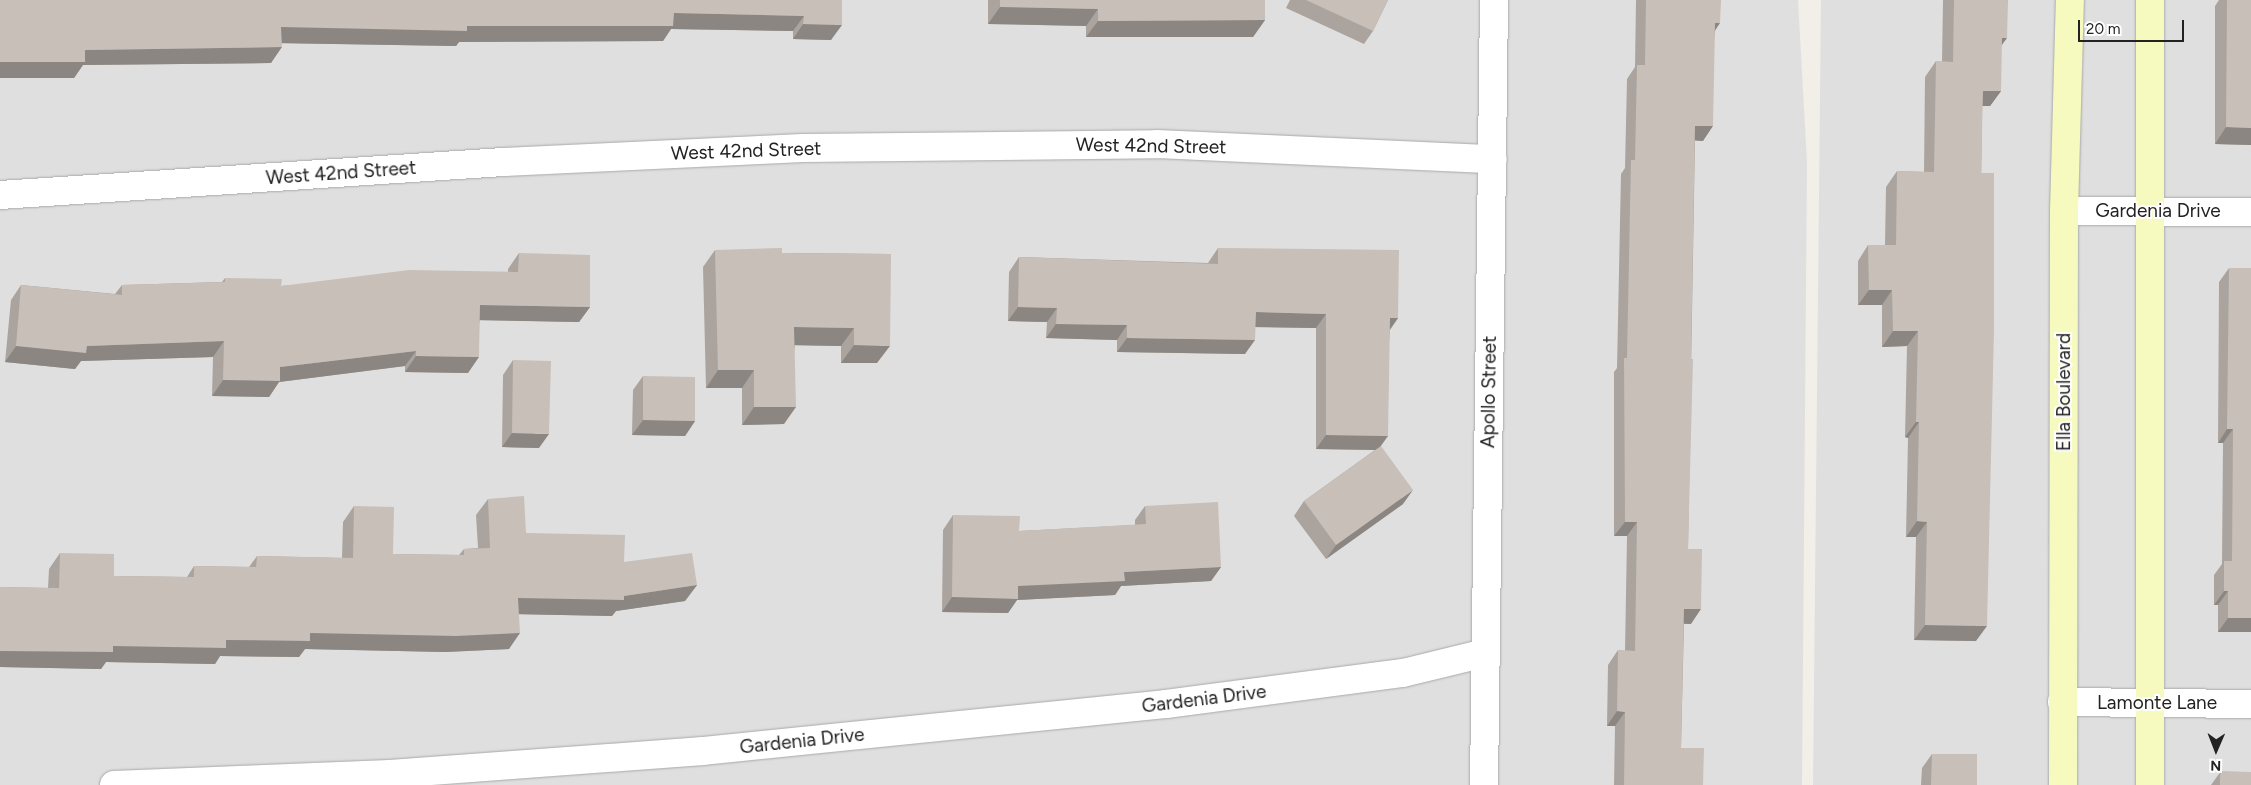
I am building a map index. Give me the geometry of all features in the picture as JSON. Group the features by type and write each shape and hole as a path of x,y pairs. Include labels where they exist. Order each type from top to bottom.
{"main road":[{"name":"Ella Boulevard","path":"2064,785 2062,702 2064,211 2070,0"},
{"path":"2150,0 2152,211 2150,785"}],"street":[{"name":"Apollo Street","path":"1484,785 1484,653 1494,0"},
{"name":"West 42nd Street","path":"0,195 504,162 803,148 1156,144 1493,159"},
{"name":"Gardenia Drive","path":"2064,211 2251,212"},
{"name":"Gardenia Drive","path":"114,785 390,774 703,751 1166,704 1403,673 1484,653"},
{"name":"Lamonte Lane","path":"2062,702 2251,704"}],"shaded area":[{"path":"0,0 1798,0 1807,163 1802,785 0,785"},
{"path":"1821,0 2251,0 2251,785 1813,785"}],"building":[{"path":"0,0 842,0 842,25 803,24 804,16 674,13 673,26 467,26 467,31 281,27 282,47 85,50 85,62 0,62"},
{"path":"1000,0 1265,0 1265,20 1098,21 1098,9 1000,7"},
{"path":"1306,0 1388,0 1373,31"},
{"path":"1646,0 1721,0 1720,23 1715,23 1713,126 1695,126 1691,359 1693,359 1688,549 1702,549 1701,609 1684,609 1681,748 1704,748 1703,785 1624,785 1625,712 1617,711 1618,650 1635,651 1637,522 1625,522 1624,358 1627,358 1631,160 1635,160 1637,65 1645,65"},
{"path":"1954,0 2008,0 2007,38 2002,38 2001,91 1983,91 1981,173 1994,173 1994,330 1987,626 1925,625 1927,522 1917,521 1919,422 1916,422 1918,331 1893,331 1892,290 1869,290 1868,245 1896,245 1897,171 1934,172 1936,61 1953,62"},
{"path":"2227,0 2251,0 2251,128 2226,127"},
{"path":"782,248 782,253 891,254 890,346 854,345 854,328 794,327 796,407 754,407 754,370 718,370 715,250"},
{"path":"1218,248 1399,250 1398,318 1390,318 1388,436 1326,435 1326,314 1256,312 1255,340 1127,338 1127,325 1056,324 1057,308 1018,307 1019,257 1218,264"},
{"path":"519,253 590,255 590,307 480,305 479,357 416,356 416,351 280,367 280,381 223,380 224,341 87,346 86,353 16,346 21,285 122,295 122,285 225,282 225,278 282,279 281,286 409,270 518,272"},
{"path":"2229,268 2251,268 2251,618 2228,618 2228,591 2224,591 2224,561 2232,561 2233,429 2227,429"},
{"path":"513,360 551,361 549,434 512,433"},
{"path":"643,376 695,377 695,421 643,420"},
{"path":"1381,446 1413,490 1336,545 1304,501"},
{"path":"524,496 526,533 625,535 624,562 692,553 697,585 624,596 624,600 518,598 520,633 456,636 310,633 310,641 226,640 226,648 113,646 113,652 0,651 0,587 59,588 60,553 114,554 114,576 194,577 194,566 256,567 257,556 353,558 354,506 394,507 393,554 464,555 464,549 490,548 488,499"},
{"path":"1218,502 1221,567 1124,572 1125,581 1018,586 1018,599 952,597 953,515 1020,516 1019,531 1146,524 1145,506"},
{"path":"1932,754 1977,754 1977,785 1931,785"},
{"path":"2221,771 2251,772 2251,785 2220,785"}]}
